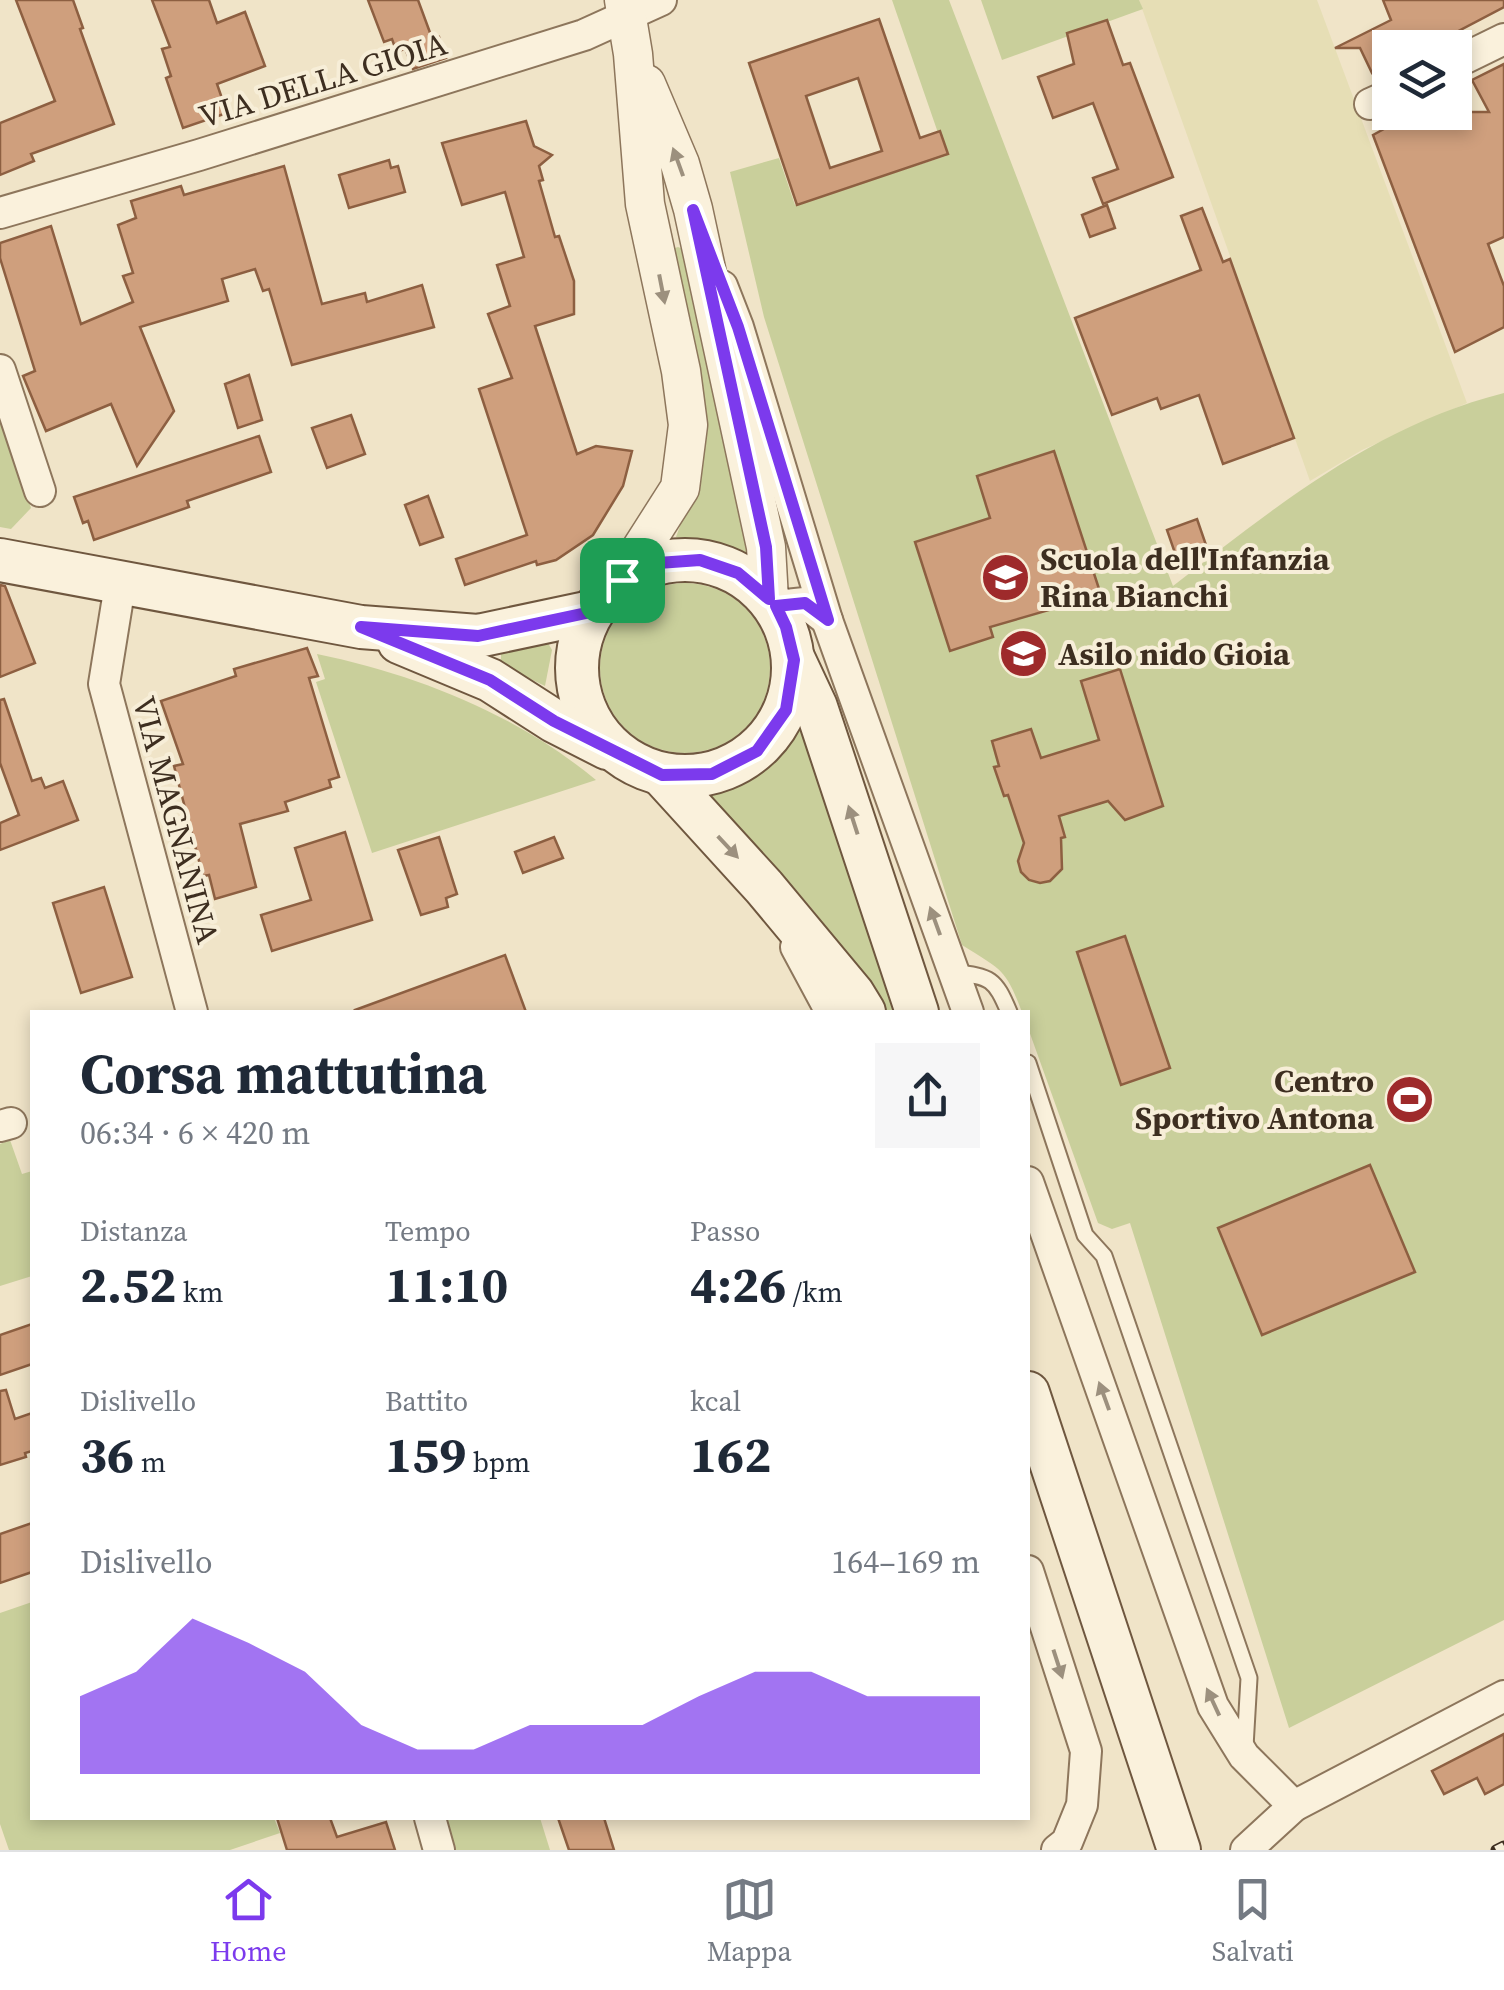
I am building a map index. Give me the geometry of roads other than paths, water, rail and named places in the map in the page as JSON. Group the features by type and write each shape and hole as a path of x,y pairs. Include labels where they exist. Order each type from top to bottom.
{"main road":[{"path":"0,560 361,627 478,636 591,612"},
{"path":"612,751 584,710 578,677 576,660 591,612 622,580 658,563 700,560 738,573 773,603 786,627 794,660 816,707 916,1010"},
{"path":"361,627 490,680 554,721 662,775 764,887 863,1010"},
{"path":"662,775 712,774 757,751 786,710 794,660"},
{"path":"1030,1399 1173,1834"}],"street":[{"path":"622,580 680,488 688,425 681,371 645,204 634,54 638,5"},
{"name":"VIA DELLA GIOIA","path":"0,212 199,155 566,40 638,5"},
{"path":"1472,55 1504,39"},
{"path":"634,54 680,164 693,210 766,547 773,603 805,603 828,620"},
{"path":"693,210 738,327 828,620 967,1010"},
{"path":"0,370 40,491"},
{"name":"VIA MAGNANINA","path":"120,585 104,684 191,1010"},
{"path":"764,887 830,1010"},
{"path":"1030,1188 1213,1706 1244,1756 1294,1806"},
{"path":"1030,1577 1086,1751 1082,1804 1067,1842 1058,1850"},
{"path":"1246,1850 1294,1806 1504,1696"},
{"path":"431,1820 439,1850"}],"lane":[{"path":"954,973 985,976 998,986 1008,1010"},
{"path":"1030,1069 1085,1236 1104,1256 1249,1678 1244,1756"}],"railway":[{"path":"1496,1850 1504,1846"}],"place":[{"name":"Scuola dell'Infanzia Rina Bianchi","path":"1005,577"},
{"name":"Asilo nido Gioia","path":"1023,654"},
{"name":"Centro Sportivo Antona","path":"1409,1099"}]}
